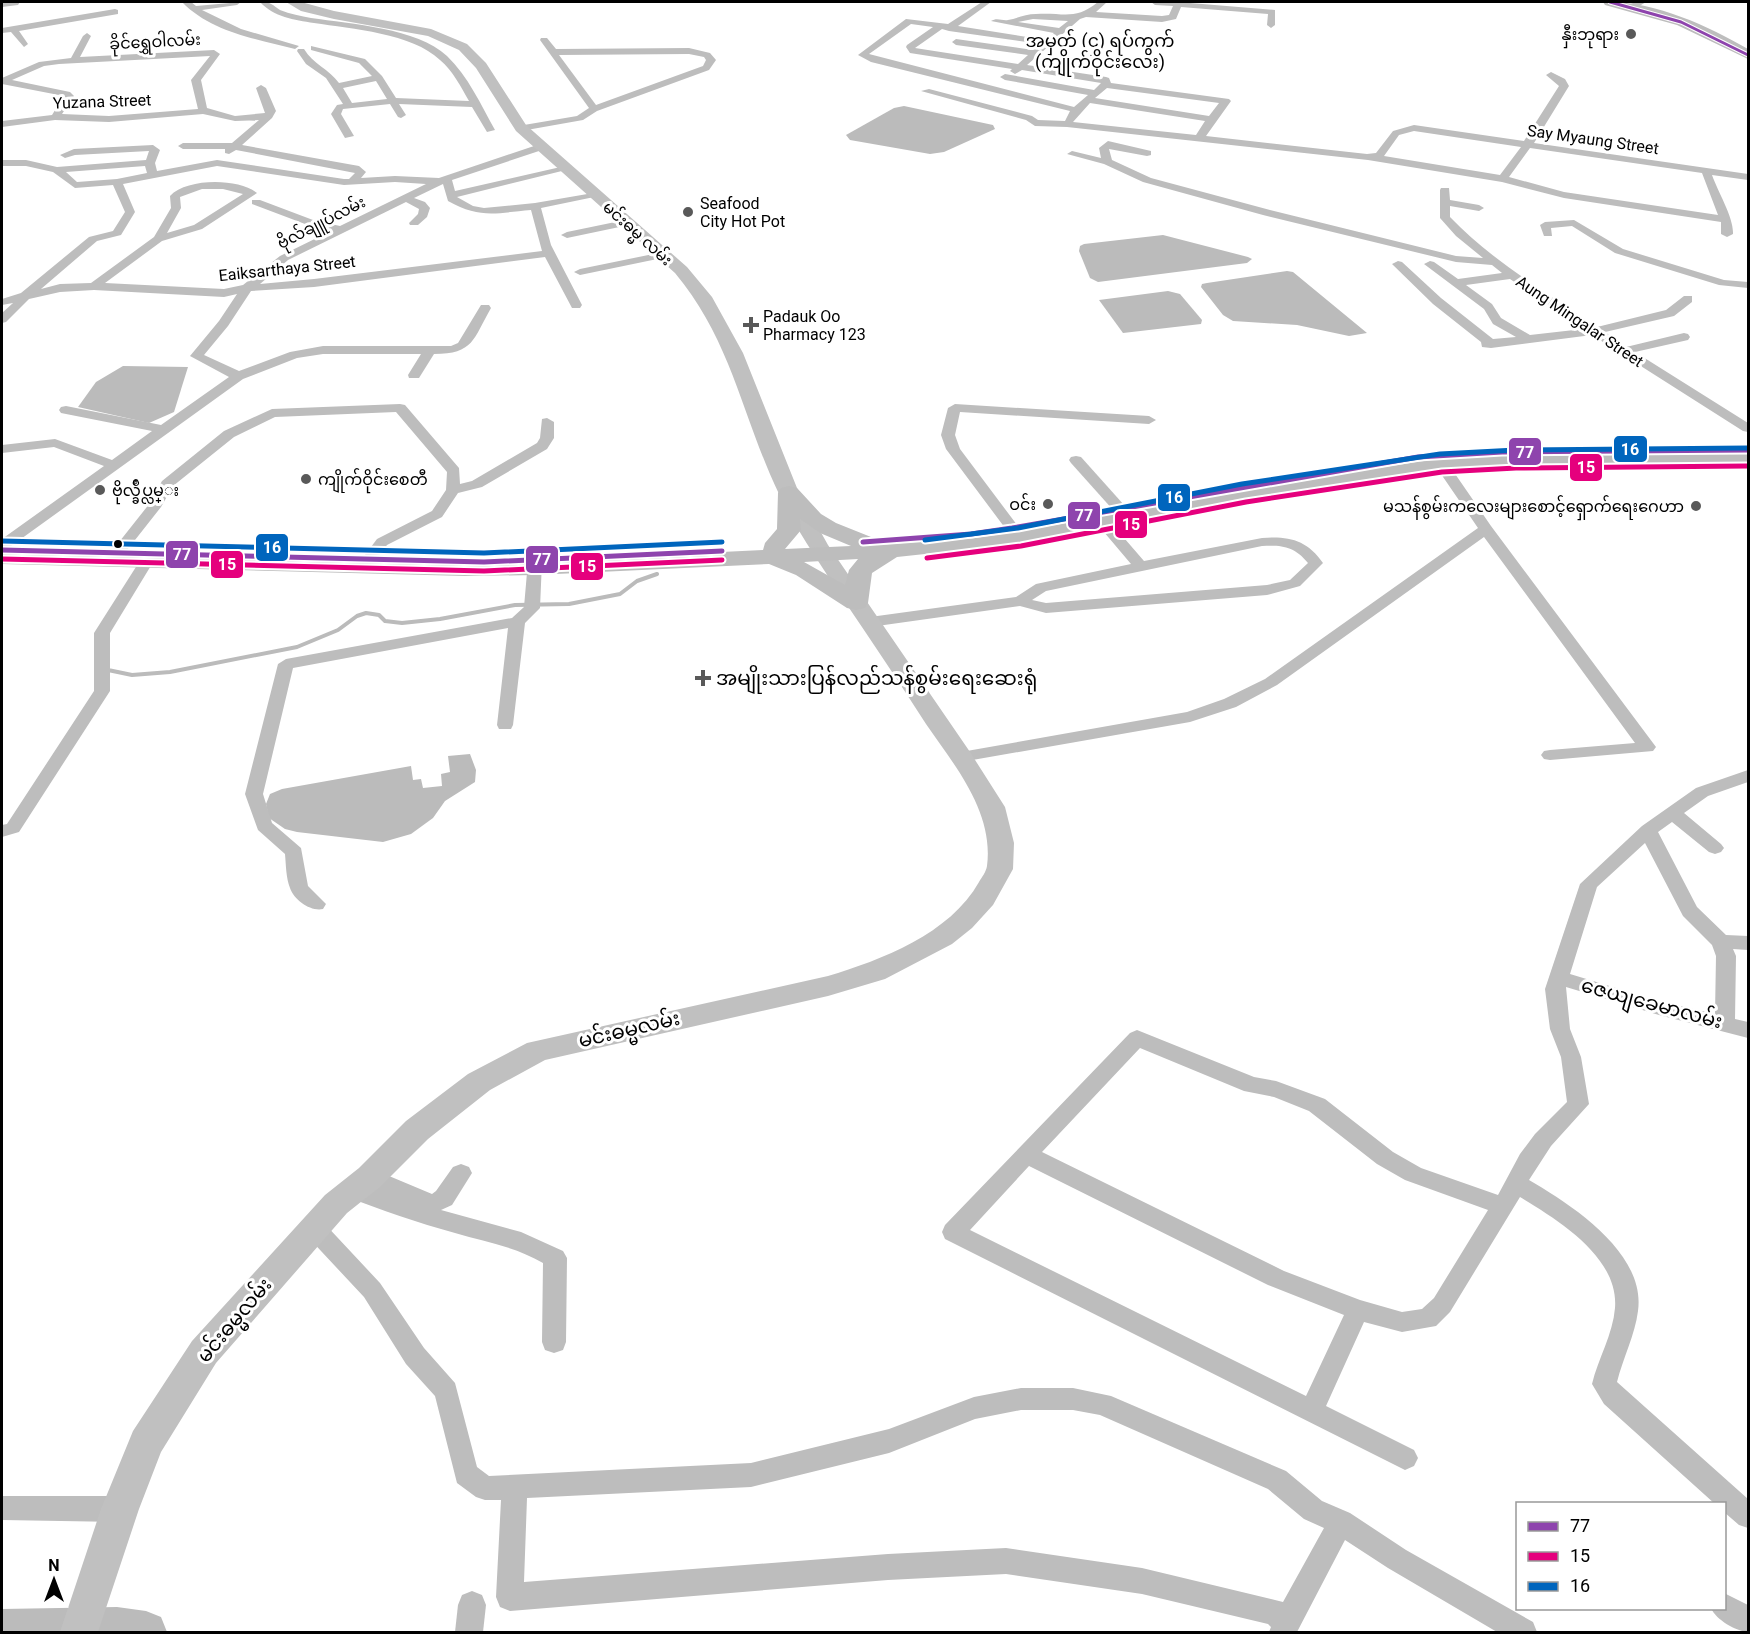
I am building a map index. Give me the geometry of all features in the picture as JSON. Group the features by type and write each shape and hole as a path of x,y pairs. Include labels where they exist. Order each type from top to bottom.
{"highway":[{"path":"1610,2 1634,3 1694,22 1749,50"},
{"path":"1634,3 1688,22 1716,35 1749,55"}],"main road":[{"path":"2,3 14,2"},
{"name":"မင်းဓမ္မ လမ်း","path":"292,2 354,26 430,33 463,47 481,66 521,128 625,223 681,270 704,297 729,342 768,434 789,493 821,550 863,613"},
{"path":"2,557 148,559 417,568 535,565 821,550 890,552 967,545 1104,513 1438,459 1749,450"},
{"path":"1693,453 1749,457"},
{"path":"1104,513 1244,493 1411,466 1438,459"},
{"path":"789,493 813,519 828,528 863,542"},
{"path":"770,553 789,530 789,493"},
{"path":"821,550 863,542 1015,532"},
{"path":"2,548 535,565"},
{"path":"863,613 858,574 865,564 890,552"},
{"path":"770,553 804,570 863,613"},
{"name":"မင်းဓမ္မလမ်း","path":"79,1632 120,1509 146,1443 204,1352 336,1204 361,1184 417,1130 479,1082 537,1051 847,981 874,972 942,937 962,921 984,898 1000,869 1001,843 992,807 961,757 863,613"}],"street":[{"path":"2,31 117,15 114,2"},
{"path":"186,2 214,22 230,30 298,48 354,26"},
{"path":"194,9 237,2"},
{"path":"264,2 293,17 354,26 426,45 442,56 453,69 490,130"},
{"path":"913,51 910,47 987,2"},
{"path":"987,87 1021,67 1045,42 1074,19 1102,2"},
{"path":"1155,2 1272,12 1271,25"},
{"path":"1085,14 1167,19 1173,17 1178,4"},
{"path":"978,32 1011,11"},
{"path":"1008,23 1022,17 1037,15 1074,19"},
{"path":"1045,42 909,21 862,55 1076,110"},
{"path":"995,21 1060,31"},
{"path":"12,29 24,44"},
{"path":"75,59 87,36"},
{"path":"544,40 594,109"},
{"path":"317,42 362,61 379,78 401,115"},
{"path":"956,42 1033,54"},
{"path":"298,48 307,63 325,72 337,86 348,105"},
{"path":"521,128 580,118 594,109 706,68 711,60 707,55 689,51 553,52"},
{"path":"887,63 913,51 1107,81 1076,110 1067,124"},
{"name":"ခိုင်ရွှေဝါလမ်း","path":"2,81 42,64 75,59 214,53 216,54 195,80 203,111"},
{"path":"1503,178 1564,86 1562,81 1551,75"},
{"path":"1005,77 1091,97 1211,120"},
{"path":"337,86 379,78"},
{"path":"953,79 926,91 1029,118 1035,123 1067,124 1368,157 1503,178 1564,195 1725,219"},
{"path":"2,81 67,94 69,96 55,117"},
{"path":"1104,85 1226,101 1199,139"},
{"path":"217,163 269,116 271,111 261,88"},
{"path":"350,136 336,114 340,107 392,101 475,104"},
{"path":"203,111 215,110 225,117 233,118 269,116"},
{"name":"Yuzana Street","path":"2,124 55,117 109,119 203,111"},
{"name":"Say Myaung Street","path":"1368,157 1378,156 1396,133 1414,128 1749,177"},
{"path":"1107,162 1104,148 1108,144 1147,153"},
{"path":"183,146 234,146 355,168 361,172 352,183"},
{"name":"ဗိုလ်ချူပ်လမ်း","path":"238,376 196,356 224,323 247,288 284,258 443,181 541,147"},
{"path":"65,154 148,148 155,150 150,163 152,175"},
{"path":"1072,154 1107,162 1147,180 1267,213 1456,259 1496,262"},
{"path":"2,162 57,170 150,163"},
{"path":"57,170 75,185 117,182 217,163 312,179 352,183 395,179 443,181 452,199 476,210 535,206 595,194"},
{"path":"451,195 565,169"},
{"path":"1706,171 1728,224 1727,234"},
{"path":"2,319 25,296 93,239 114,234 122,226 130,212 117,182"},
{"path":"94,286 158,239 198,227 252,193 202,184 179,193 175,196 176,208 158,239"},
{"name":"Aung Mingalar Street","path":"1479,208 1445,196 1445,218 1460,234 1512,275 1624,351 1749,428"},
{"path":"405,198 425,208 423,215 414,223"},
{"path":"256,202 309,222 341,230"},
{"path":"535,206 549,253 576,305"},
{"path":"567,235 625,223"},
{"path":"1548,234 1545,225 1574,223 1619,251 1723,283 1749,285"},
{"name":"Eaiksarthaya Street","path":"2,302 60,288 94,286 224,293 247,288 314,283 549,253"},
{"path":"580,272 663,255"},
{"path":"1456,259 1430,264 1394,261 1488,344 1595,331 1670,313 1688,298"},
{"path":"1430,264 1488,307 1497,321 1528,339"},
{"path":"1455,283 1512,275"},
{"path":"2,548 238,376 294,355 323,350 453,350 463,345 485,308"},
{"path":"1624,351 1684,337"},
{"path":"414,375 430,350"},
{"path":"119,551 156,504 167,484 229,434 272,413 400,408 454,471 453,490 436,514 382,542 369,559"},
{"path":"1015,532 953,449 948,435 955,408 1149,420"},
{"path":"66,410 165,430"},
{"path":"453,490 477,484 542,446 547,438 547,422"},
{"path":"2,449 55,443 115,466"},
{"path":"1438,459 1486,529 1647,747 1550,755"},
{"path":"1076,460 1104,513 1141,567"},
{"path":"961,757 1190,717 1222,707 1271,682 1486,529"},
{"path":"863,613 1020,601 1046,608 1268,590 1295,583 1316,563 1306,550 1287,540 1262,542 1041,587 1020,601"},
{"path":"2,831 14,828 102,691 100,667 102,633 148,559"},
{"path":"316,904 299,888 294,852 264,826 254,794 285,664 517,622 532,608 535,565"},
{"path":"505,725 517,622"},
{"name":"ဇေယျခေမာလမ်း","path":"1749,776 1702,792 1648,830 1589,884 1560,978 1659,1008 1749,1030"},
{"path":"1672,813 1714,848"},
{"path":"1648,830 1690,911 1720,942 1726,956 1725,1023"},
{"path":"1720,942 1749,943"},
{"path":"1028,1155 1276,1278 1358,1310 1402,1322 1428,1319 1442,1305 1503,1206 1528,1160 1543,1140 1578,1104 1570,1057 1558,1015 1555,989 1560,978"},
{"path":"1405,1458 953,1232 1137,1038 1251,1085 1276,1089 1317,1105 1384,1158 1413,1174 1503,1206"},
{"path":"361,1184 433,1204 444,1198 461,1173"},
{"path":"361,1184 406,1210 519,1241 555,1258 554,1342"},
{"path":"1516,1184 1567,1217 1600,1246 1625,1281 1627,1308 1604,1384 1613,1396 1746,1508"},
{"path":"315,1229 372,1290 415,1356 446,1391 466,1474 484,1488 751,1475 889,1441 974,1408 1022,1399 1073,1399 1102,1404 1277,1480 1313,1510 1341,1522 1397,1559 1523,1632"},
{"path":"1311,1412 1358,1310"},
{"path":"514,1487 510,1597 888,1567 1006,1561 1142,1581 1275,1612 1285,1627 1341,1522"},
{"path":"2,1508 120,1509"},
{"path":"469,1632 472,1605"},
{"path":"1726,1607 1749,1620"}],"shaded area":[{"path":"904,106 993,125 995,129 944,152 930,154 850,140 846,135 894,108"},
{"path":"1163,235 1252,259 1247,263 1098,282 1090,278 1079,251 1080,246 1084,244"},
{"path":"1293,272 1367,333 1349,336 1297,325 1233,321 1223,315 1201,287 1202,284 1207,283"},
{"path":"1168,291 1180,294 1202,320 1201,324 1123,333 1099,300"},
{"path":"123,366 188,367 174,412 149,423 78,407 96,382"},
{"path":"470,754 476,770 475,782 445,801 433,818 411,834 383,842 297,832 285,829 269,818 266,804 270,794 282,789 411,766 413,780 421,779 423,788 442,786 441,774 450,772 448,756"}],"waterway":[{"path":"108,667 108,670 132,675 170,672 297,647 338,630 357,616 366,613 379,615 385,621 402,623 440,619 515,605 569,604 620,594 637,581 657,574"},
{"path":"2,1630 117,1628 146,1632"}],"transit line":[{"name":"77","path":"1610,2 1681,22 1748,55"},
{"name":"16","path":"925,540 1018,528 1242,484 1440,454 1516,450 1748,448"},
{"name":"77","path":"863,542 971,534 1012,528 1418,457 1502,452 1748,450"},
{"name":"15","path":"927,558 1021,546 1246,502 1442,472 1516,468 1748,466"},
{"name":"16","path":"2,541 484,553 722,542"},
{"name":"77","path":"2,550 484,562 722,551"},
{"name":"15","path":"2,559 484,571 722,560"}],"place":[{"name":"နှီးဘုရား","path":"1631,34"},
{"name":"Seafood City Hot Pot","path":"688,212"},
{"name":"Padauk Oo Pharmacy 123","path":"751,325"},
{"name":"ကျိုက်ဝိုင်းစေတီ","path":"306,479"},
{"name":"ဗိုလ္ခ်ဳပ္လမ္း","path":"100,490"},
{"name":"ဝင်း","path":"1048,504"},
{"name":"မသန်စွမ်းကလေးများစောင့်ရှောက်ရေးဂေဟာ","path":"1696,506"},
{"name":"အမျိုးသားပြန်လည်သန်စွမ်းရေးဆေးရုံ","path":"703,678"}],"district":[{"name":"အမှတ် (၄) ရပ်ကွက် (ကျိုက်ဝိုင်းလေး)","path":"1100,51"}]}
